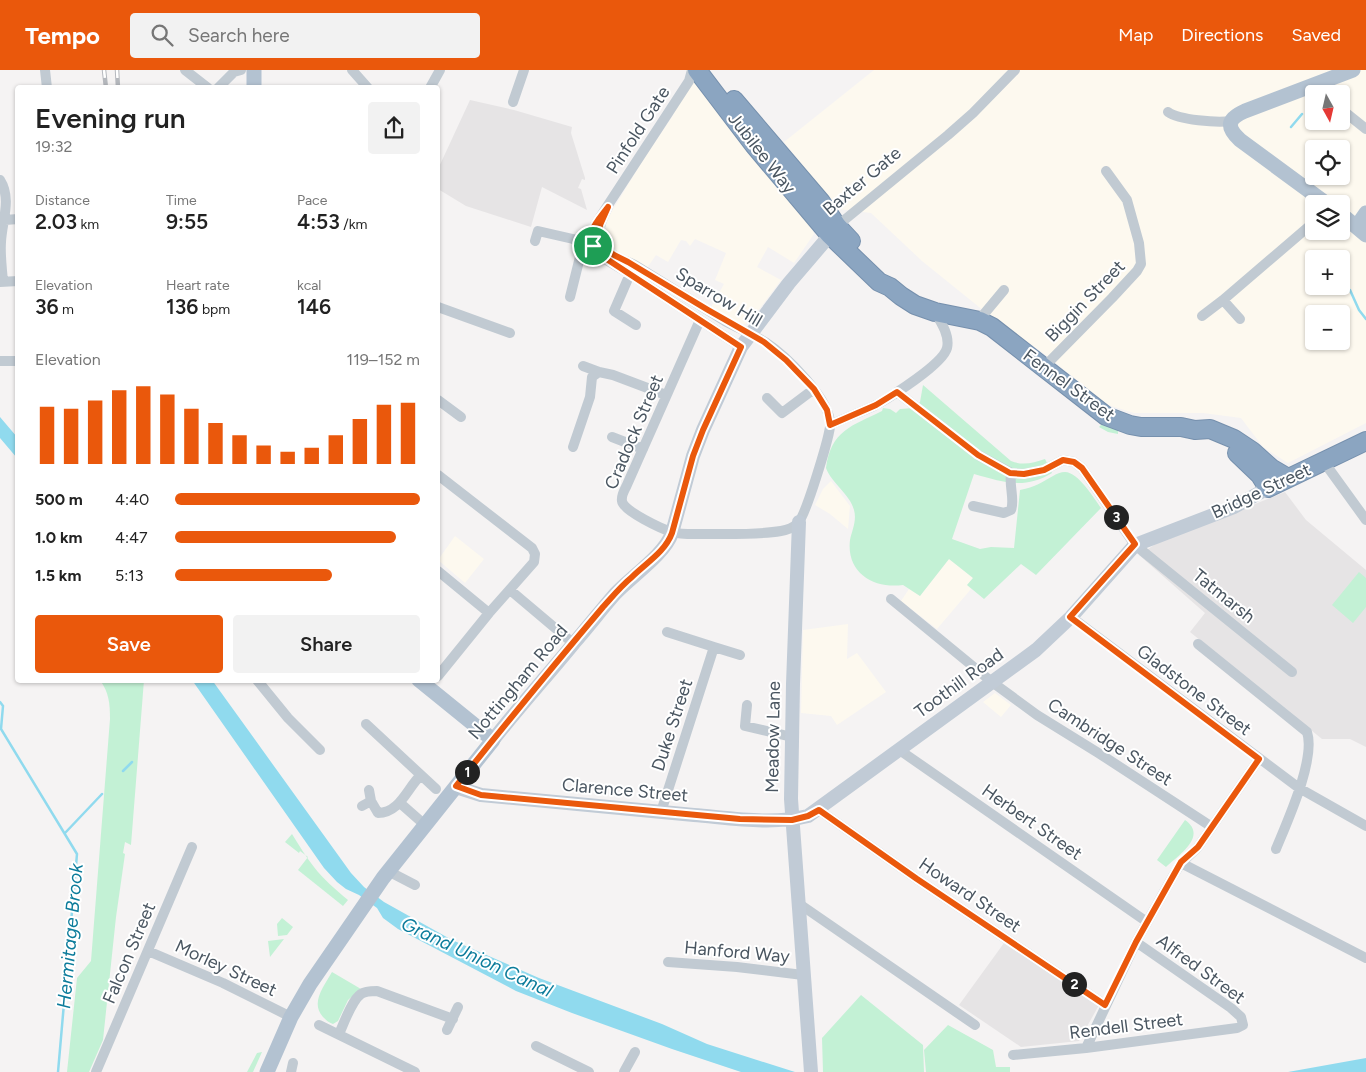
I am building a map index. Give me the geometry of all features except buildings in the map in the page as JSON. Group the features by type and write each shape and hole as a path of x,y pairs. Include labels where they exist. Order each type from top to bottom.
{"highway":[{"name":"Jubilee Way","path":"697,70 759,152 833,230"},
{"name":"Jubilee Way","path":"710,70 821,202 833,230"},
{"path":"833,230 885,277 890,287 915,305 935,312 980,321"},
{"name":"Fennel Street","path":"980,321 992,327 1106,416 1141,427 1181,427 1196,430 1228,446 1242,457 1260,475 1268,488"},
{"name":"Fennel Street","path":"1196,430 1210,428 1234,438 1271,468 1288,478"},
{"name":"Bridge Street","path":"1268,488 1366,441"}],"main road":[{"path":"254,70 254,85"},
{"path":"1328,85 1353,70"},
{"path":"1305,93 1236,115 1231,121 1231,130 1315,195"},
{"path":"1350,222 1361,231 1366,213"},
{"path":"432,683 493,740"},
{"name":"Nottingham Road","path":"267,1072 291,1017 310,984 386,875 493,740"}],"street":[{"path":"45,70 47,85"},
{"path":"185,70 204,85"},
{"path":"221,85 234,72 241,70"},
{"path":"352,70 365,85"},
{"path":"432,85 440,70"},
{"path":"513,102 512,87 524,70"},
{"name":"Pinfold Gate","path":"608,207 648,141 690,81 692,70"},
{"name":"Baxter Gate","path":"741,347 833,230 948,134 1015,70"},
{"path":"1168,112 1174,115 1211,122 1231,121"},
{"path":"1350,116 1366,129"},
{"name":"Biggin Street","path":"1043,368 1112,298 1141,264 1139,243 1127,200 1106,171"},
{"path":"0,180 4,187 6,209 1,240 1,282 15,281"},
{"path":"593,246 590,239 592,231 608,207"},
{"name":"Sparrow Hill","path":"608,207 600,225 599,236 603,246 614,255 764,342 786,360 814,389 827,410 830,425"},
{"path":"1202,316 1305,230"},
{"path":"535,242 538,231 574,239 593,246"},
{"path":"570,297 580,258 581,243"},
{"name":"Sparrow Hill","path":"593,246 596,252 603,258 741,347"},
{"path":"630,274 614,311 636,325"},
{"path":"980,321 1004,290"},
{"path":"1223,300 1240,319"},
{"path":"440,308 510,333"},
{"path":"672,533 729,534 783,531 799,522 819,466 830,425 876,405 897,392 930,368 945,352 947,337 935,312"},
{"name":"Cradock Street","path":"672,533 625,507 622,502 622,495 700,320"},
{"name":"Nottingham Road","path":"493,740 520,705 624,585 663,549 672,533 693,456 741,347"},
{"path":"0,361 15,361"},
{"path":"583,366 666,395"},
{"path":"573,447 590,397 592,377 599,372"},
{"path":"767,398 782,413 814,389"},
{"path":"897,392 978,455 1010,473 1012,510 1004,513 973,506"},
{"path":"440,401 461,417"},
{"path":"612,437 643,449"},
{"name":"Tatmarsh","path":"1010,473 1024,474 1044,470 1063,460 1074,462 1082,468 1132,548 1292,672"},
{"path":"1324,462 1366,520"},
{"path":"440,477 532,548 536,554 534,562 440,669"},
{"name":"Bridge Street","path":"1132,548 1234,507 1268,488"},
{"name":"Meadow Lane","path":"799,522 790,771 810,1072"},
{"name":"Toothill Road","path":"792,820 808,816 819,810 898,749 1036,650 1070,617 1132,548"},
{"path":"440,573 489,613"},
{"path":"510,590 574,644"},
{"name":"Cambridge Street","path":"891,599 992,682 1037,716 1100,754 1212,827"},
{"name":"Gladstone Street","path":"1070,617 1299,788 1366,826"},
{"path":"667,632 740,655"},
{"path":"1198,644 1307,732 1309,748 1299,788 1276,849"},
{"name":"Duke Street","path":"661,812 714,647"},
{"path":"260,683 288,718 320,750"},
{"path":"747,705 746,726 792,736"},
{"path":"366,724 436,789"},
{"name":"Herbert Street","path":"898,749 1147,922"},
{"path":"1086,1048 1136,942 1181,862 1198,847 1259,759"},
{"path":"369,790 366,804 378,813 391,811 422,776"},
{"name":"Clarence Street","path":"456,786 481,795 740,819 792,820"},
{"path":"400,803 425,825"},
{"name":"Howard Street","path":"819,810 917,879 1105,1005"},
{"name":"Falcon Street","path":"96,1072 192,847"},
{"path":"1181,862 1366,958"},
{"path":"386,875 414,885"},
{"path":"798,903 975,1025"},
{"name":"Alfred Street","path":"1136,942 1231,1008 1240,1017 1243,1025"},
{"name":"Morley Street","path":"148,951 223,983 291,1017"},
{"name":"Hanford Way","path":"668,962 803,975"},
{"path":"339,1034 355,1000 365,992 376,991 453,1018"},
{"path":"447,1030 458,1007"},
{"path":"319,1025 415,1072"},
{"name":"Rendell Street","path":"1013,1055 1086,1048 1237,1028 1243,1025"},
{"path":"536,1046 589,1072"},
{"path":"624,1072 635,1052"}],"shaded area":[{"path":"874,70 1366,70 1366,423 1288,463 1263,447 1241,418 1203,413 1134,413 1108,405 1047,356 984,311 922,261 871,213 838,209 784,142"},
{"path":"692,78 760,159 814,234 794,263 768,247 757,267 781,280 749,323 743,324 734,321 710,309 724,284 715,280 726,253 695,239 690,246 686,241 681,240 668,262 656,255 647,268 613,249 604,238 606,221 672,117"},
{"path":"470,100 514,110 572,127 571,133 585,178 585,180 582,179 578,188 581,189 587,210 542,187 531,227 466,206 440,190 440,165"},
{"path":"831,481 850,506 848,529 830,514 815,505 823,489"},
{"path":"1285,492 1306,520 1366,570 1366,747 1350,739 1322,739 1190,632 1205,613 1139,555 1157,543"},
{"path":"455,536 484,559 465,583 440,562 440,557"},
{"path":"949,559 973,578 967,585 971,589 937,629 901,601 909,589 920,596"},
{"path":"848,624 847,659 857,653 886,692 837,725 831,716 801,713 803,630"},
{"path":"995,693 1011,705 1001,717 983,702"},
{"path":"1004,943 1099,1005 1079,1041 1021,1047 959,1005"}],"green space":[{"path":"923,385 1011,461 1024,464 1045,459 1052,473 1023,483 1004,482 974,474 952,539 980,549 991,547 1014,548 1020,490 1034,486 1062,472 1075,476 1090,492 1101,508 1036,575 1021,564 984,599 967,585 973,578 949,559 920,596 903,585 892,586 882,584 864,576 857,570 850,552 850,540 855,522 852,504 832,479 826,468 833,445 845,431 882,411 883,408 890,409 896,413 900,409 914,408 920,402"},
{"path":"1103,423 1118,430 1118,434 1108,432 1099,427"},
{"path":"1359,572 1366,578 1366,607 1353,623 1332,605"},
{"path":"102,683 144,683 131,845 125,842 123,853 125,854 116,917 103,1040 89,1072 67,1072 77,978 91,961 110,719 110,708"},
{"path":"1185,820 1194,832 1193,839 1184,851 1166,867 1157,860"},
{"path":"292,834 305,855 300,851 299,853 285,842"},
{"path":"307,858 321,876 348,900 343,906 298,870"},
{"path":"282,918 293,927 287,935 278,936 277,924"},
{"path":"284,939 270,957 268,941"},
{"path":"332,972 361,989 348,1000 338,1021 333,1024 323,1017 319,1012 318,1006 322,989"},
{"path":"861,995 923,1045 924,1072 823,1072 822,1038"},
{"path":"948,1025 993,1050 996,1067 1010,1067 1010,1072 926,1072 924,1050"},
{"path":"262,1052 253,1072 247,1072 257,1053"}],"water":[{"path":"0,417 15,435 15,456 0,438"},
{"name":"Grand Union Canal","path":"194,683 214,683 351,873 364,887 384,902 452,940 539,978 662,1024 707,1044 795,1072 741,1072 572,1013 516,991 398,929 383,918 377,908 359,895 346,889 324,868"},
{"path":"1366,1058 1366,1072 1288,1072"}],"waterway":[{"path":"1291,127 1302,114"},
{"path":"1350,290 1359,310 1366,319"},
{"name":"Hermitage Brook","path":"0,702 3,706 1,729 77,854 58,1072"},
{"path":"123,771 132,762"},
{"path":"65,833 102,794"}],"railway":[{"path":"104,70 106,85"},
{"path":"117,70 118,85"}],"route":[{"path":"608,207 600,225 599,236 603,246 614,255 764,342 786,360 814,389 827,410 830,425 876,405 897,392 978,455 1010,473 1024,474 1044,470 1063,460 1074,462 1082,468 1135,544 1070,617 1259,759 1198,847 1181,862 1136,942 1105,1005 917,879 819,810 808,816 792,820 740,819 481,795 462,790 456,786 520,705 574,644 603,607 630,578 663,549 671,538 693,456 741,347 603,258 596,252 593,246 590,239 592,231 608,207"}]}
